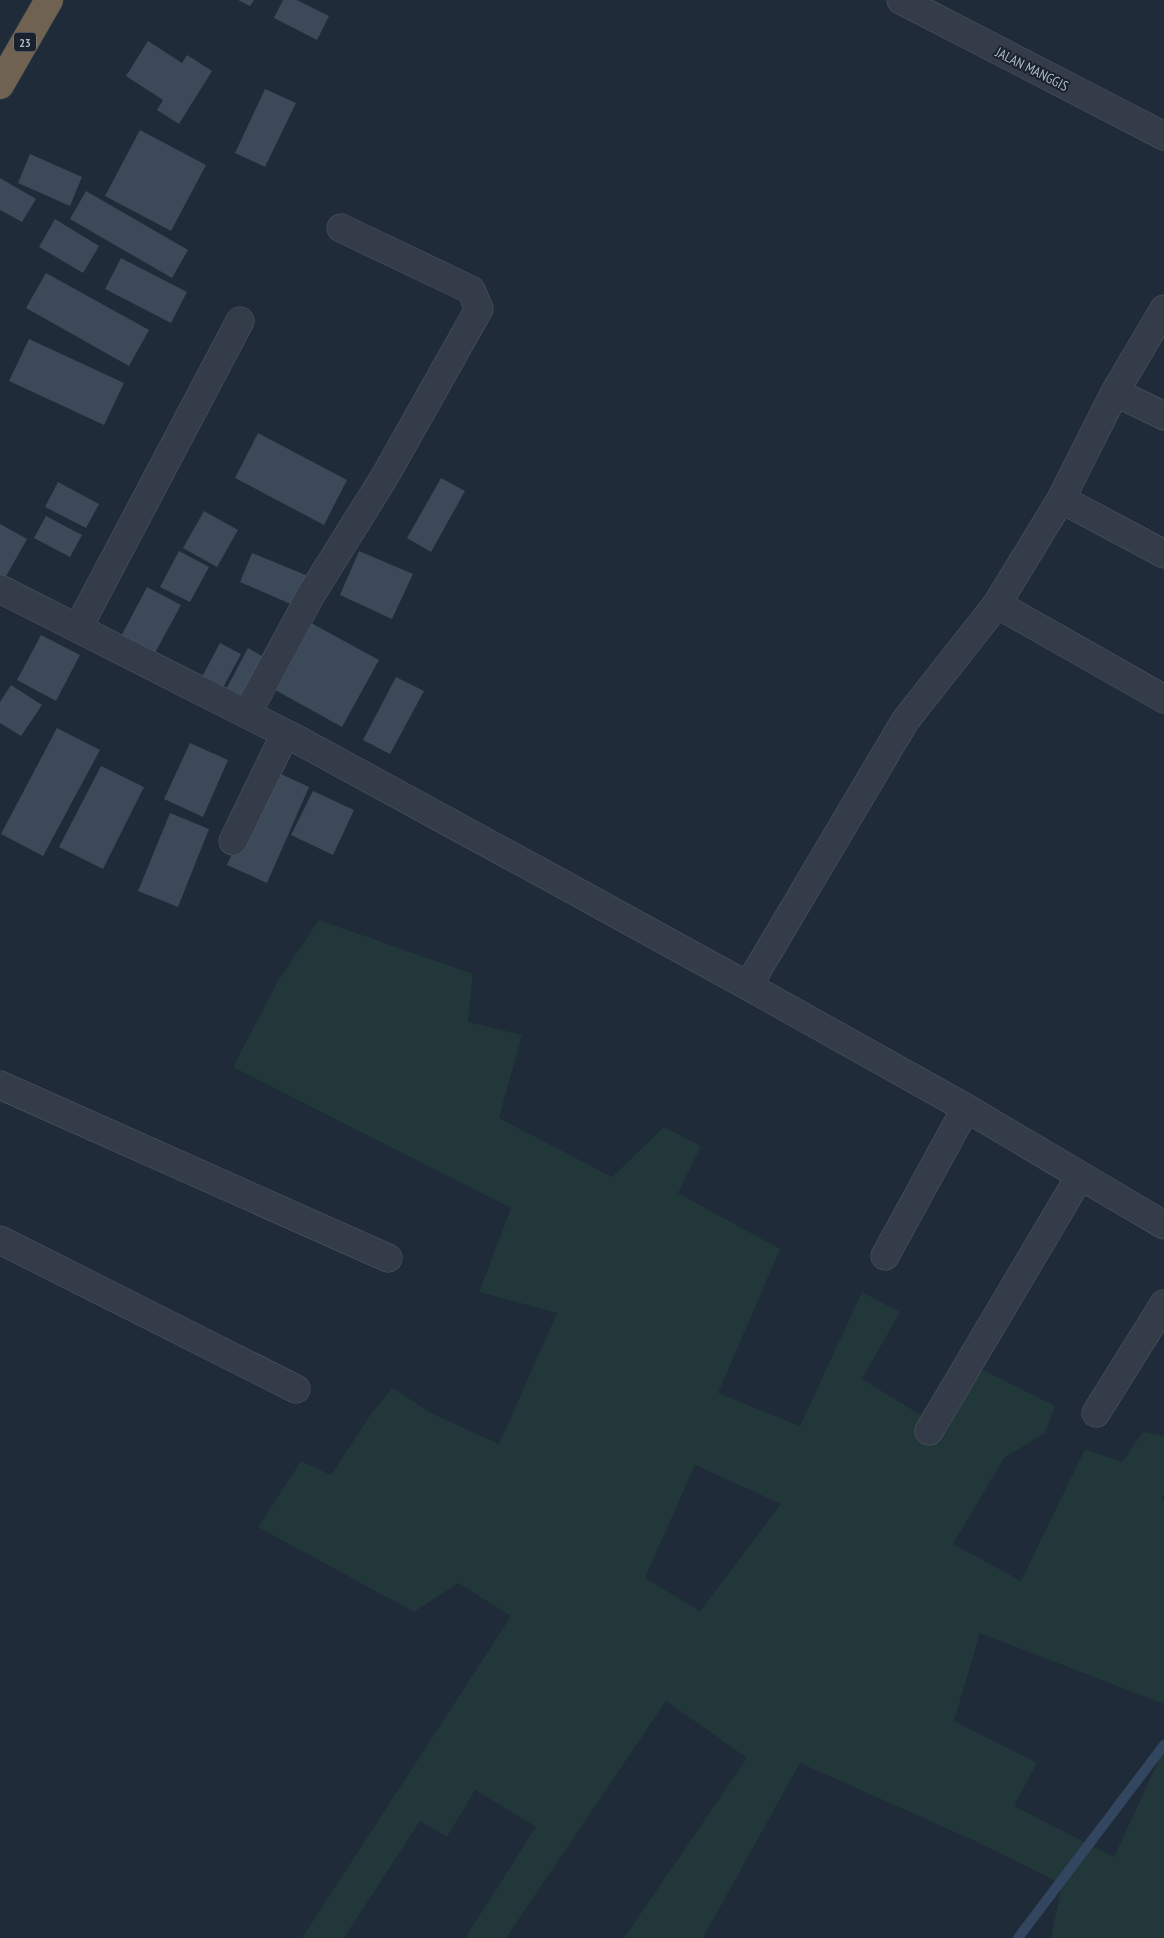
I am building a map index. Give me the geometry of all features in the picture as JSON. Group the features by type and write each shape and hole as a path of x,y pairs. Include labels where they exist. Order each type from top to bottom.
{"highway":[{"name":"23","path":"0,85 50,0"}],"street":[{"name":"JALAN MANGGIS","path":"901,0 1164,136"},
{"path":"247,714 312,594 385,476 480,309 471,290 341,228"},
{"path":"748,986 905,721 997,604 1061,499 1115,392 1164,308"},
{"path":"78,628 240,321"},
{"path":"1115,392 1164,416"},
{"path":"1061,499 1164,554"},
{"path":"0,589 285,734 748,986 966,1108 1164,1225"},
{"path":"997,604 1164,699"},
{"path":"233,841 285,734"},
{"path":"0,1084 388,1258"},
{"path":"885,1256 966,1108"},
{"path":"929,1431 1080,1176"},
{"path":"0,1240 296,1388"},
{"path":"1096,1414 1164,1304"}],"green space":[{"path":"319,920 473,974 468,1022 522,1035 499,1118 612,1177 664,1127 701,1146 678,1193 780,1249 718,1393 800,1426 862,1292 900,1312 862,1379 937,1425 977,1367 1055,1406 1045,1433 1004,1458 953,1544 1021,1581 1085,1449 1122,1462 1143,1432 1164,1436 1164,1494 1161,1500 1164,1501 1164,1704 980,1633 954,1721 1037,1763 1014,1806 1114,1857 1164,1749 1164,1938 1051,1938 1062,1884 977,1842 800,1763 703,1938 624,1938 747,1758 666,1701 506,1938 465,1938 536,1827 475,1790 447,1837 420,1821 344,1938 302,1938 511,1616 458,1583 414,1612 258,1527 301,1461 331,1475 371,1414 392,1388 433,1414 499,1444 557,1313 479,1292 511,1208 233,1067 278,981","holes":["695,1465 781,1504 700,1611 645,1578"]}],"building":[{"path":"238,0 254,0 250,6"},
{"path":"283,0 297,0 329,16 317,40 274,18"},
{"path":"148,41 182,63 187,55 212,71 179,124 157,110 163,100 126,76"},
{"path":"265,89 296,103 265,167 235,153"},
{"path":"140,130 206,165 171,231 105,196"},
{"path":"30,154 82,177 70,206 18,183"},
{"path":"0,178 36,199 22,222 0,210"},
{"path":"86,191 188,250 172,278 70,219"},
{"path":"55,219 99,246 83,273 39,247"},
{"path":"121,258 187,292 171,323 105,289"},
{"path":"46,273 149,330 129,366 26,308"},
{"path":"29,339 124,383 104,425 9,381"},
{"path":"258,433 347,480 324,525 235,478"},
{"path":"441,478 465,491 431,552 407,538"},
{"path":"58,482 99,504 86,528 45,507"},
{"path":"204,511 238,530 217,567 183,548"},
{"path":"46,516 82,535 70,557 34,538"},
{"path":"0,524 27,539 0,587"},
{"path":"179,551 209,567 190,602 160,587"},
{"path":"359,551 413,574 392,619 340,595"},
{"path":"252,553 308,576 295,606 240,582"},
{"path":"147,587 181,605 150,662 117,644"},
{"path":"302,618 379,660 342,727 266,685"},
{"path":"41,635 80,655 56,701 17,680"},
{"path":"220,643 241,654 218,697 197,686"},
{"path":"248,648 265,658 242,700 225,691"},
{"path":"396,677 424,691 390,754 363,740"},
{"path":"11,685 42,705 21,736 0,723 0,702"},
{"path":"57,728 100,750 43,856 1,834"},
{"path":"190,743 228,760 203,817 164,799"},
{"path":"101,766 144,787 103,869 59,847"},
{"path":"270,769 309,787 267,883 227,865"},
{"path":"313,791 354,810 333,855 291,835"},
{"path":"170,813 209,829 178,907 138,891"}],"waterway":[{"path":"1018,1938 1164,1745"}]}
